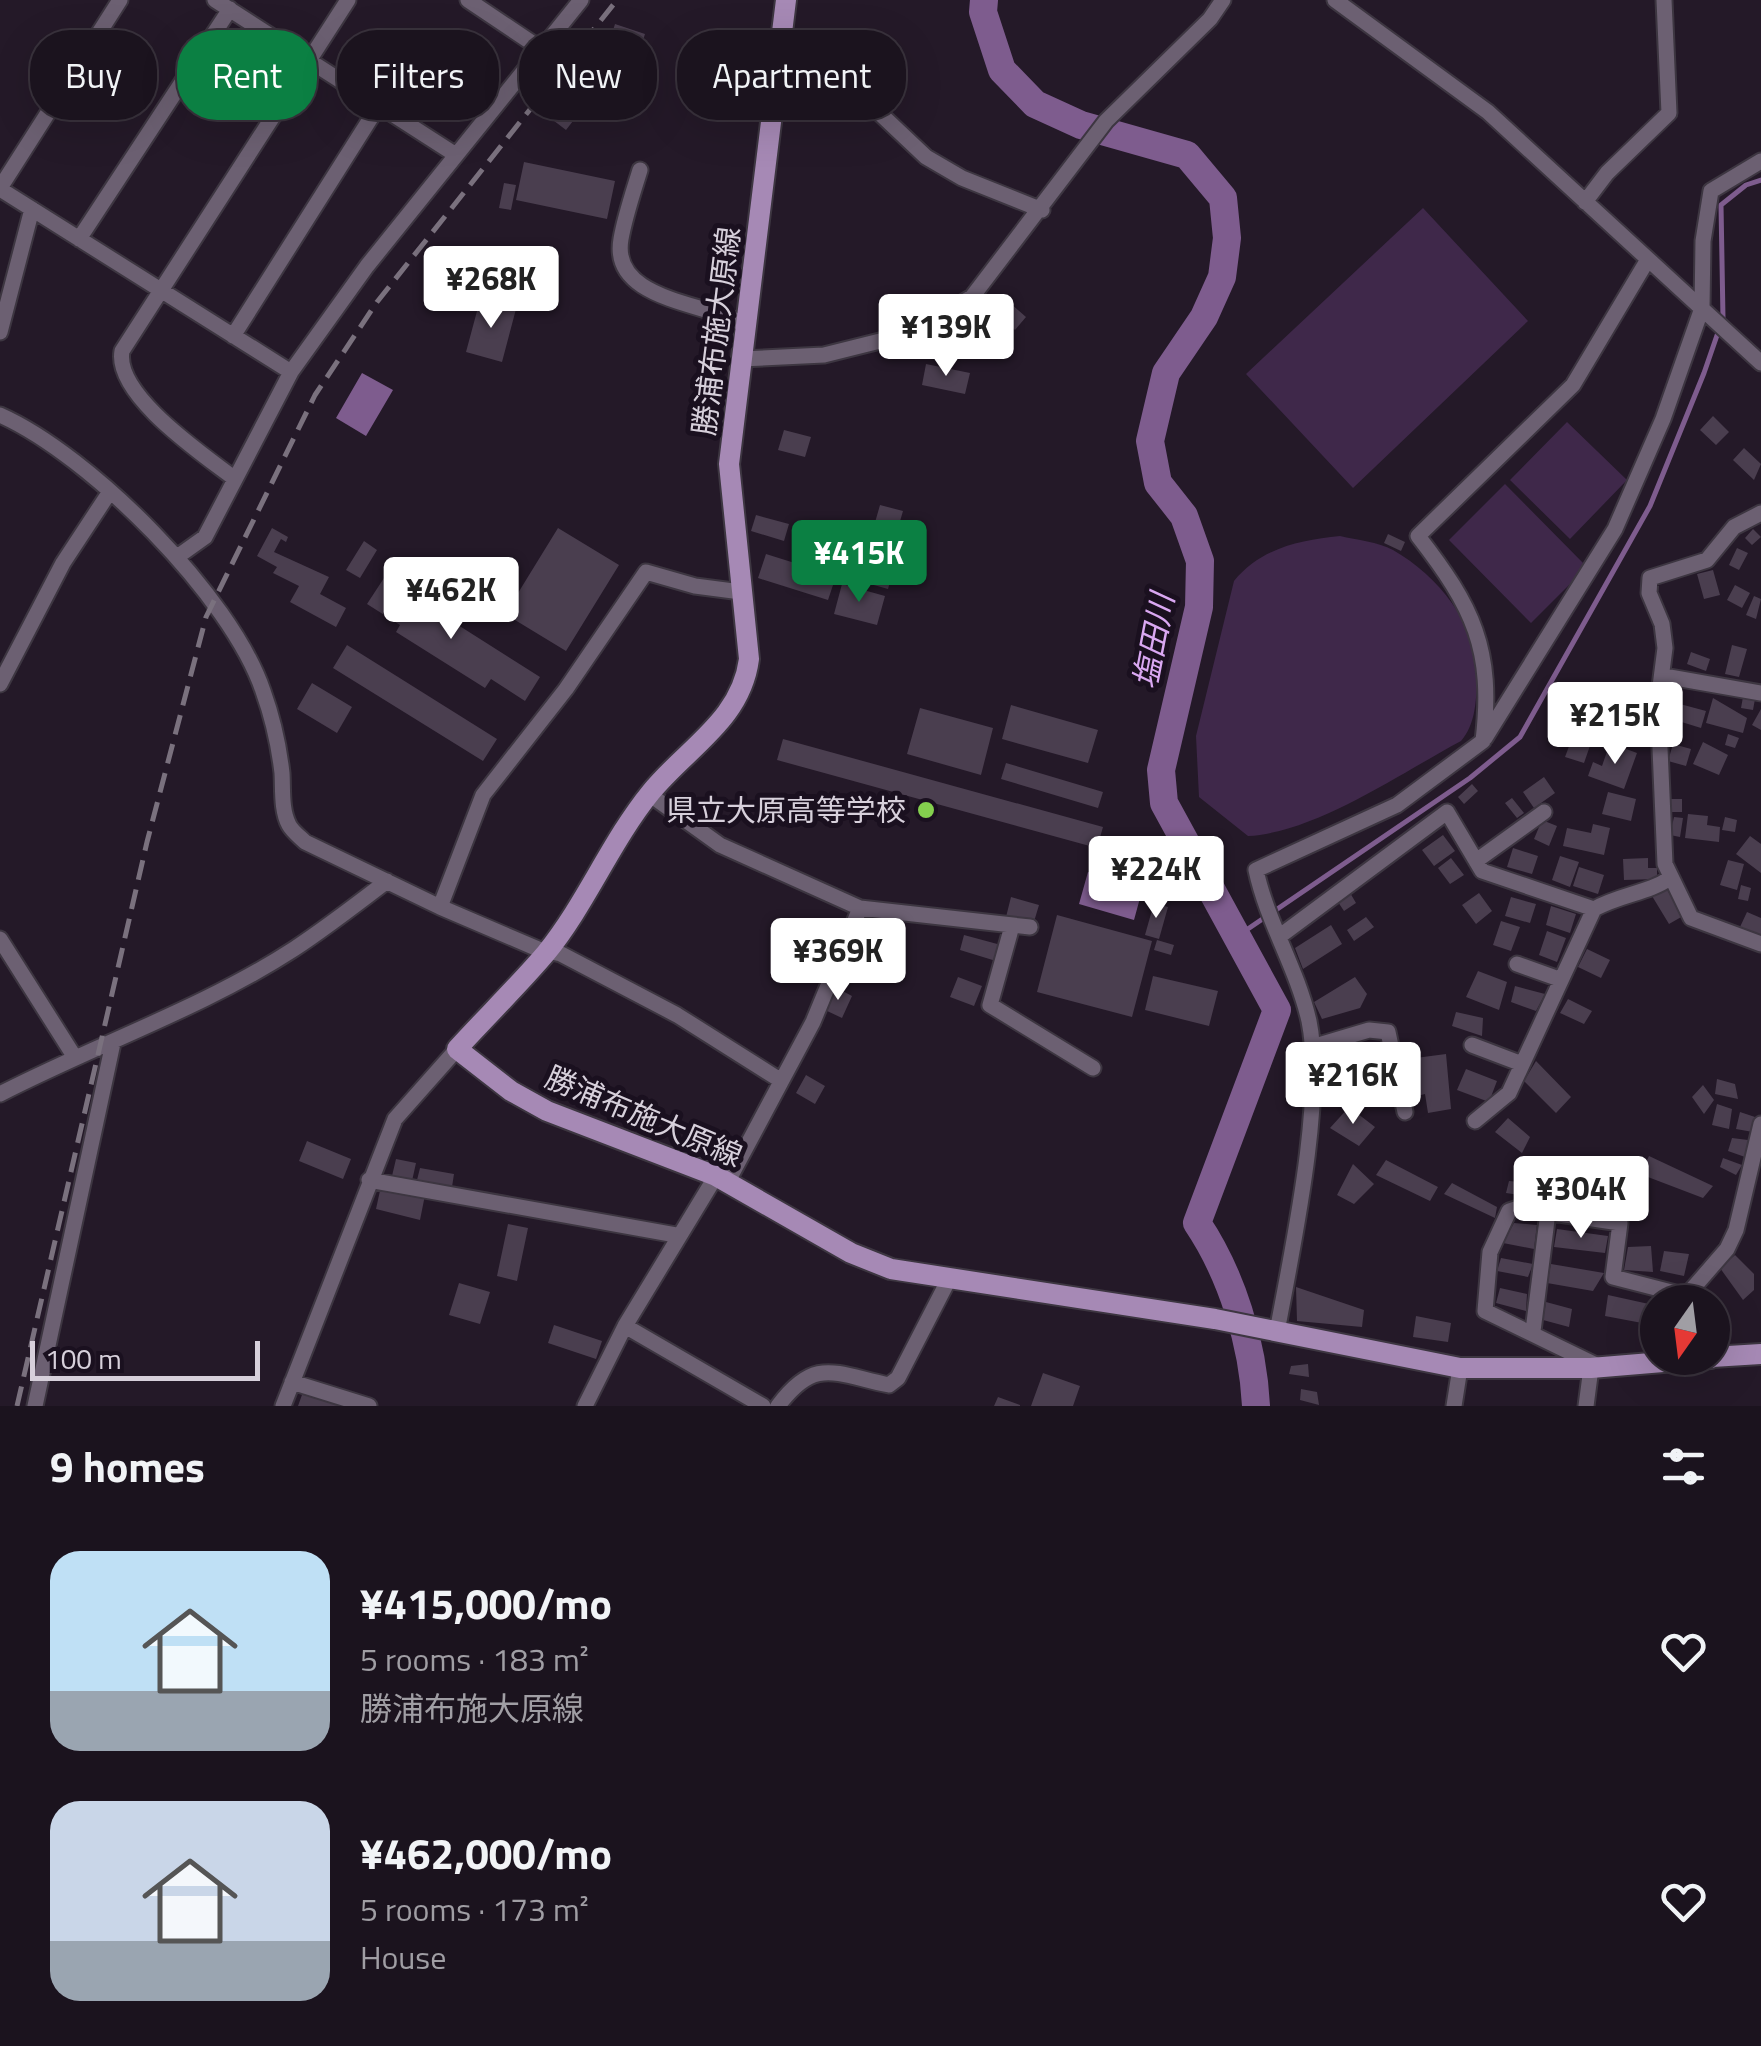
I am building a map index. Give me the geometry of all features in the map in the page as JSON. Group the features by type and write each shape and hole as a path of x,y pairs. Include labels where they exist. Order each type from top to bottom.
{"main road":[{"name":"勝浦布施大原線","path":"783,30 786,0"},
{"name":"勝浦布施大原線","path":"772,120 730,464 749,659 739,700 649,794 548,952 456,1049 546,1111 721,1180 851,1253 892,1269 948,1281 1216,1319 1460,1368 1596,1367 1640,1362"},
{"name":"勝浦布施大原線","path":"1730,1357 1761,1354"}],"street":[{"path":"120,0 0,188 291,372"},
{"path":"317,48 348,0"},
{"path":"468,0 519,34"},
{"path":"557,30 581,0"},
{"path":"741,359 824,355 912,333 972,297 1106,121 1210,19 1224,0"},
{"path":"1334,0 1488,112 1761,363"},
{"path":"1585,202 1607,173 1669,113 1664,0"},
{"path":"80,240 223,5 262,30"},
{"path":"177,558 205,537 291,372 519,76"},
{"path":"236,480 166,426 127,378 120,362 122,351 158,289 269,120"},
{"path":"233,336 370,120"},
{"path":"403,120 456,155"},
{"path":"886,120 926,158 988,190 1042,210"},
{"path":"1271,1330 1304,1157 1312,1047 1298,980 1272,921 1256,870 1397,805 1483,741 1615,528 1663,418 1702,308 1703,241 1711,191 1761,161"},
{"path":"640,170 620,244 623,265 632,280 650,293 722,311 746,325"},
{"path":"0,332 32,210"},
{"path":"1483,741 1489,690 1478,636 1459,590 1418,536 1574,385 1647,261"},
{"path":"0,414 51,440 177,558 226,615 263,690 290,827 305,842 440,907 548,952 562,954 677,1015 780,1080"},
{"path":"0,684 63,564 109,493"},
{"path":"1761,513 1734,527 1707,560 1650,578 1649,593 1662,624 1664,676 1658,702 1665,864 1692,918 1761,944"},
{"path":"440,907 484,795 566,689 646,572 695,586 740,592"},
{"path":"1664,676 1761,693"},
{"path":"649,794 720,845 860,908 1030,927"},
{"path":"1272,921 1447,812 1482,871 1594,909"},
{"path":"1476,861 1544,812"},
{"path":"1475,1120 1509,1093 1594,909 1622,894 1658,887 1670,878"},
{"path":"0,1094 74,1056 114,1043 292,950 388,881"},
{"path":"586,1406 676,1236 721,1180 813,1022 860,908"},
{"path":"1012,926 990,1005 1093,1068"},
{"path":"0,939 74,1056"},
{"path":"1517,964 1559,979"},
{"path":"1312,1047 1370,1030 1388,1032 1405,1112"},
{"path":"34,1406 114,1043"},
{"path":"1472,1046 1522,1064"},
{"path":"283,1406 369,1180 404,1104 456,1049"},
{"path":"1695,1285 1727,1249 1736,1230 1761,1124"},
{"path":"369,1180 676,1236"},
{"path":"1586,1406 1596,1367 1533,1331 1485,1311 1490,1252 1509,1211 1548,1212 1620,1223 1613,1278 1640,1286"},
{"path":"1533,1331 1548,1212"},
{"path":"778,1406 797,1381 812,1372 889,1385 898,1378 948,1281"},
{"path":"625,1326 763,1406"},
{"path":"1454,1406 1460,1368"},
{"path":"292,1382 369,1406"}],"shaded area":[{"path":"1423,208 1528,321 1353,488 1246,374"},
{"path":"362,373 393,390 366,436 336,418"},
{"path":"1567,422 1627,480 1570,539 1510,480"},
{"path":"1505,484 1587,567 1531,623 1449,540"},
{"path":"1340,536 1393,550 1426,574 1453,605 1464,623 1476,661 1472,721 1461,741 1357,799 1302,824 1248,836 1199,797 1196,736 1234,581 1269,553 1310,540"},
{"path":"1088,872 1143,887 1134,920 1079,904"}],"building":[{"path":"553,120 574,120 566,130"},
{"path":"524,162 615,181 607,219 516,200"},
{"path":"504,183 516,185 511,210 499,208"},
{"path":"442,261 466,266 462,284 438,278"},
{"path":"1001,295 1026,317 1015,330 990,308"},
{"path":"480,300 516,309 502,362 466,352"},
{"path":"976,304 1008,334 988,356 968,339 980,326 967,314"},
{"path":"926,364 970,373 965,394 922,385"},
{"path":"1713,416 1729,432 1716,445 1700,430"},
{"path":"784,430 811,437 805,457 778,450"},
{"path":"1744,448 1761,464 1754,480 1733,460"},
{"path":"880,505 903,511 889,559 859,550 867,524 874,526"},
{"path":"756,515 789,524 784,541 751,531"},
{"path":"272,528 288,537 286,542 281,539 274,552 329,577 320,594 346,608 336,627 290,602 299,586 273,573 277,567 257,556"},
{"path":"558,528 619,565 566,651 505,614"},
{"path":"1753,529 1761,537 1752,545 1745,538"},
{"path":"1388,534 1405,542 1401,551 1384,543"},
{"path":"364,541 377,550 360,578 346,570"},
{"path":"1737,548 1748,553 1739,570 1729,565"},
{"path":"766,554 836,576 828,600 758,578"},
{"path":"854,560 893,571 888,589 849,578"},
{"path":"1713,570 1720,595 1704,599 1697,574"},
{"path":"384,578 540,677 525,701 491,679 485,688 396,632 400,625 367,604"},
{"path":"842,584 885,596 877,625 834,614"},
{"path":"1735,585 1750,593 1742,608 1727,600"},
{"path":"1754,596 1761,599 1756,619 1746,615"},
{"path":"347,645 497,739 483,761 333,668"},
{"path":"1732,645 1747,649 1739,677 1725,674"},
{"path":"1691,652 1710,659 1706,671 1687,664"},
{"path":"312,683 352,707 337,733 297,709"},
{"path":"1743,697 1755,699 1753,710 1741,708"},
{"path":"1713,698 1747,718 1743,733 1706,723"},
{"path":"1680,704 1706,711 1701,728 1675,720"},
{"path":"1011,705 1098,730 1088,763 1002,739"},
{"path":"920,708 993,728 981,775 907,754"},
{"path":"1761,709 1761,730 1752,725"},
{"path":"1574,733 1592,740 1584,763 1565,757"},
{"path":"1728,734 1739,738 1735,748 1725,745"},
{"path":"783,739 1103,827 1097,848 777,760"},
{"path":"1703,742 1728,755 1719,775 1693,764"},
{"path":"1610,743 1637,753 1624,789 1588,776 1593,762 1602,766"},
{"path":"1673,744 1691,749 1686,766 1668,761"},
{"path":"1006,763 1103,792 1098,808 1001,779"},
{"path":"1544,777 1555,793 1534,808 1523,792"},
{"path":"1472,784 1478,791 1464,804 1458,797"},
{"path":"1608,792 1636,799 1631,821 1602,814"},
{"path":"1512,798 1524,813 1517,818 1505,803"},
{"path":"1670,799 1682,799 1682,812 1670,812"},
{"path":"1688,814 1708,816 1707,825 1720,827 1719,842 1685,838"},
{"path":"1674,817 1683,818 1680,837 1670,835"},
{"path":"1725,817 1737,820 1735,832 1722,830"},
{"path":"1542,820 1557,826 1549,846 1534,839"},
{"path":"1593,824 1610,828 1604,855 1563,846 1567,828 1591,833"},
{"path":"1443,835 1455,851 1434,866 1422,850"},
{"path":"1750,836 1761,844 1761,873 1736,854"},
{"path":"1513,848 1538,856 1532,874 1507,867"},
{"path":"1560,856 1579,862 1570,887 1552,880"},
{"path":"1451,858 1464,875 1450,884 1438,868"},
{"path":"1648,858 1648,868 1657,868 1657,879 1624,880 1623,859"},
{"path":"1728,860 1744,864 1737,890 1720,885"},
{"path":"1579,867 1604,875 1598,894 1573,886"},
{"path":"1741,885 1751,888 1748,901 1738,899"},
{"path":"1666,888 1683,916 1669,924 1652,896"},
{"path":"1349,891 1356,903 1344,911 1336,899"},
{"path":"1479,893 1492,911 1476,924 1462,905"},
{"path":"1011,897 1039,905 1033,925 1006,917"},
{"path":"1511,897 1536,904 1530,923 1505,916"},
{"path":"1154,903 1168,907 1159,939 1145,935"},
{"path":"1551,906 1576,914 1570,933 1546,925"},
{"path":"1747,912 1761,918 1761,936 1740,927"},
{"path":"1057,915 1152,941 1132,1017 1037,992"},
{"path":"1366,917 1374,927 1354,941 1347,930"},
{"path":"1501,921 1520,927 1511,951 1493,945"},
{"path":"1331,925 1342,944 1303,969 1295,948"},
{"path":"1547,931 1566,938 1557,962 1539,955"},
{"path":"964,935 1001,945 996,961 960,950"},
{"path":"1157,940 1174,945 1171,955 1154,950"},
{"path":"1587,949 1610,960 1601,978 1578,967"},
{"path":"1478,971 1507,982 1499,1010 1466,997"},
{"path":"1153,976 1218,991 1209,1026 1145,1010"},
{"path":"958,977 982,986 974,1006 950,997"},
{"path":"1355,977 1367,994 1360,1008 1322,1019 1314,1002"},
{"path":"1515,986 1545,994 1536,1011 1511,1002"},
{"path":"835,987 852,996 842,1018 825,1010"},
{"path":"1568,999 1592,1011 1584,1024 1560,1013"},
{"path":"1456,1012 1483,1018 1482,1036 1452,1026"},
{"path":"1446,1054 1451,1109 1428,1113 1425,1094 1413,1097 1408,1059"},
{"path":"1536,1061 1571,1097 1556,1113 1524,1081"},
{"path":"1466,1069 1497,1081 1489,1102 1457,1090"},
{"path":"806,1075 825,1086 815,1104 796,1093"},
{"path":"1717,1079 1735,1084 1738,1099 1715,1094"},
{"path":"1703,1085 1714,1100 1704,1114 1692,1097"},
{"path":"1717,1104 1732,1109 1729,1129 1712,1125"},
{"path":"1349,1107 1375,1127 1359,1146 1330,1128"},
{"path":"1740,1112 1755,1117 1753,1132 1736,1129"},
{"path":"1508,1118 1530,1137 1522,1153 1495,1132"},
{"path":"1732,1138 1748,1140 1745,1157 1728,1151"},
{"path":"307,1141 351,1159 343,1179 299,1161"},
{"path":"1649,1156 1713,1186 1703,1198 1640,1174"},
{"path":"1723,1158 1742,1165 1736,1175 1720,1167"},
{"path":"396,1159 416,1163 412,1181 392,1176"},
{"path":"1386,1160 1438,1187 1430,1201 1376,1175"},
{"path":"1353,1164 1374,1184 1354,1204 1337,1195"},
{"path":"420,1168 454,1174 452,1187 417,1180"},
{"path":"1509,1181 1626,1191 1627,1211 1506,1193"},
{"path":"1452,1183 1497,1207 1495,1218 1444,1194"},
{"path":"381,1186 425,1195 420,1220 376,1209"},
{"path":"1514,1223 1537,1225 1534,1249 1503,1243"},
{"path":"508,1224 528,1228 517,1281 497,1276"},
{"path":"1557,1229 1608,1236 1605,1253 1554,1247"},
{"path":"1651,1246 1653,1272 1624,1270 1628,1247"},
{"path":"1664,1251 1689,1254 1684,1276 1660,1271"},
{"path":"1735,1255 1754,1274 1754,1290 1743,1300 1720,1268"},
{"path":"1501,1258 1533,1264 1528,1277 1497,1271"},
{"path":"1551,1264 1604,1273 1593,1291 1547,1283"},
{"path":"459,1283 490,1292 480,1324 449,1315"},
{"path":"1296,1287 1364,1310 1362,1327 1297,1321"},
{"path":"1500,1288 1527,1294 1526,1311 1496,1303"},
{"path":"1608,1295 1640,1302 1640,1323 1605,1316"},
{"path":"1546,1302 1572,1309 1569,1327 1543,1320"},
{"path":"1416,1316 1451,1323 1448,1342 1413,1337"},
{"path":"554,1325 602,1341 596,1359 548,1343"},
{"path":"1308,1364 1309,1377 1289,1374 1291,1366"},
{"path":"1043,1373 1080,1386 1073,1406 1031,1406"},
{"path":"1301,1389 1317,1392 1319,1405 1300,1400"},
{"path":"303,1392 342,1405 342,1406 298,1406"},
{"path":"998,1397 1020,1405 1020,1406 994,1406"}],"waterway":[{"name":"塩田川","path":"984,0 983,12 1002,70 1035,104 1081,125 1187,155 1223,198 1227,238 1222,277 1204,317 1166,373 1150,441 1158,483 1184,516 1200,561 1199,607 1161,770 1164,803 1277,1010 1197,1223 1221,1265 1238,1311 1256,1406"},
{"path":"1239,935 1470,778 1520,737 1650,506 1723,318 1721,205 1746,185 1761,180"}],"railway":[{"path":"17,1406 147,842 206,617 315,395 377,302 617,0"}],"place":[{"name":"県立大原高等学校","path":"926,810"}]}
